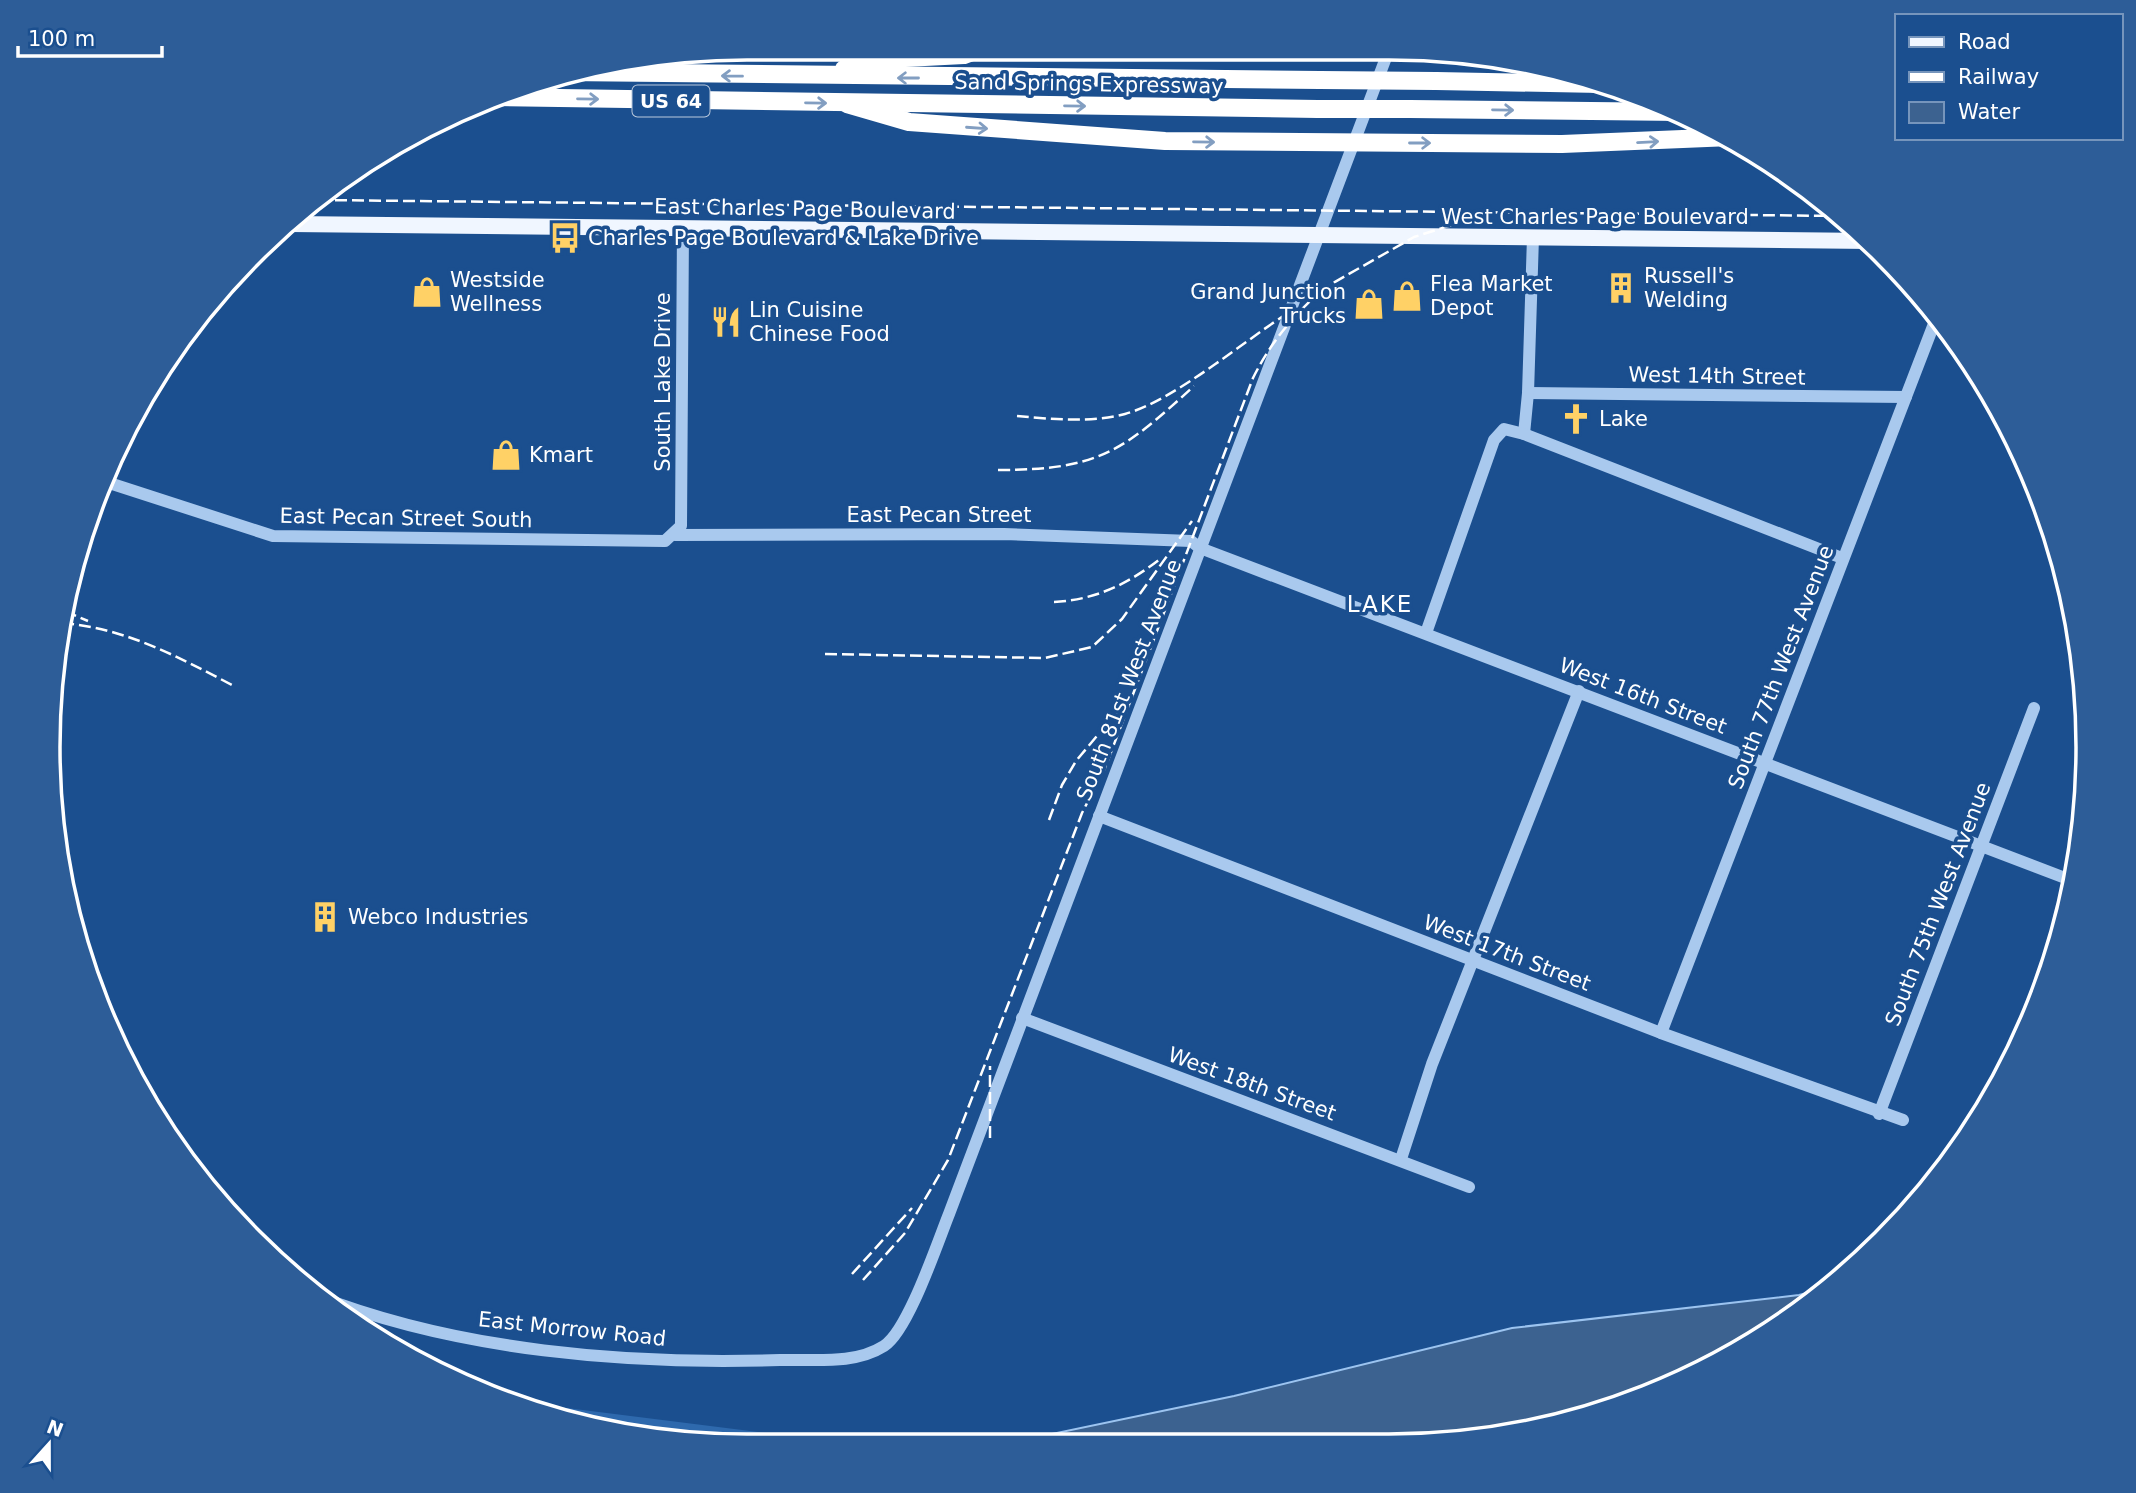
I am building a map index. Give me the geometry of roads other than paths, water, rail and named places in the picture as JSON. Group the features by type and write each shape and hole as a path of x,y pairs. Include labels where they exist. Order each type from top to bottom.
{"highway":[{"path":"800,77 894,60"},
{"name":"Sand Springs Expressway","path":"612,73 1569,84"},
{"name":"Sand Springs Expressway","path":"522,98 847,104 1651,112"},
{"path":"847,104 909,122 1099,137 1352,143 1575,144 1708,138"}],"main road":[{"name":"East Charles Page Boulevard","path":"300,225 1319,236"},
{"name":"West Charles Page Boulevard","path":"1319,236 1853,241"}],"street":[{"name":"South 81st West Avenue","path":"902,1326 949,1214 1385,60"},
{"name":"South Lake Drive","path":"675,535 681,526 682,514 683,228"},
{"path":"1524,434 1528,393 1533,237"},
{"name":"South 77th West Avenue","path":"1661,1033 1933,326"},
{"name":"West 14th Street","path":"1528,393 1906,397"},
{"path":"1426,633 1494,440 1504,429 1524,434 1842,558"},
{"name":"East Pecan Street South","path":"112,484 273,536 665,541 675,535"},
{"name":"East Pecan Street","path":"675,535 1058,535 1180,539 1191,541 1200,548"},
{"name":"West 16th Street","path":"1200,548 2064,877"},
{"path":"1401,1160 1432,1064 1579,691"},
{"name":"South 75th West Avenue","path":"1879,1114 2034,708"},
{"name":"West 17th Street","path":"1099,816 1661,1033 1879,1114 1903,1120"},
{"name":"West 18th Street","path":"1022,1018 1469,1187"},
{"name":"East Morrow Road","path":"353,1310 415,1328 620,1358 731,1362 862,1358 887,1345 902,1326"}],"water":[{"path":"1806,1293 1771,1318 1693,1363 1610,1397 1524,1420 1479,1428 1390,1434 1052,1434 1234,1396 1512,1328"}],"railway":[{"path":"329,200 1825,216"},
{"path":"1319,291 1414,237 1474,218"},
{"path":"863,1280 905,1233 948,1160 1082,813 1105,768 1253,378 1284,329 1325,287"},
{"path":"1017,416 1099,419 1145,407 1187,383 1291,311"},
{"path":"998,470 1061,466 1106,453 1147,427 1194,386"},
{"path":"825,654 1045,658 1092,647 1122,619 1192,521"},
{"path":"1054,602 1083,598 1110,589 1136,576 1160,559"},
{"path":"73,614 88,621"},
{"path":"71,624 130,637 234,686"},
{"path":"1049,820 1062,785 1076,761 1122,706"},
{"path":"990,1066 990,1138"},
{"path":"852,1274 912,1208"}],"place":[{"name":"Charles Page Boulevard & Lake Drive","path":"565,238"},
{"name":"Russell's Welding","path":"1621,288"},
{"name":"Westside Wellness","path":"427,292"},
{"name":"Flea Market Depot","path":"1407,296"},
{"name":"Grand Junction Trucks","path":"1369,304"},
{"name":"Lin Cuisine Chinese Food","path":"726,322"},
{"name":"Lake","path":"1576,419"},
{"name":"Kmart","path":"506,455"},
{"name":"Webco Industries","path":"325,917"}],"district":[{"name":"LAKE","path":"1380,604"}]}
